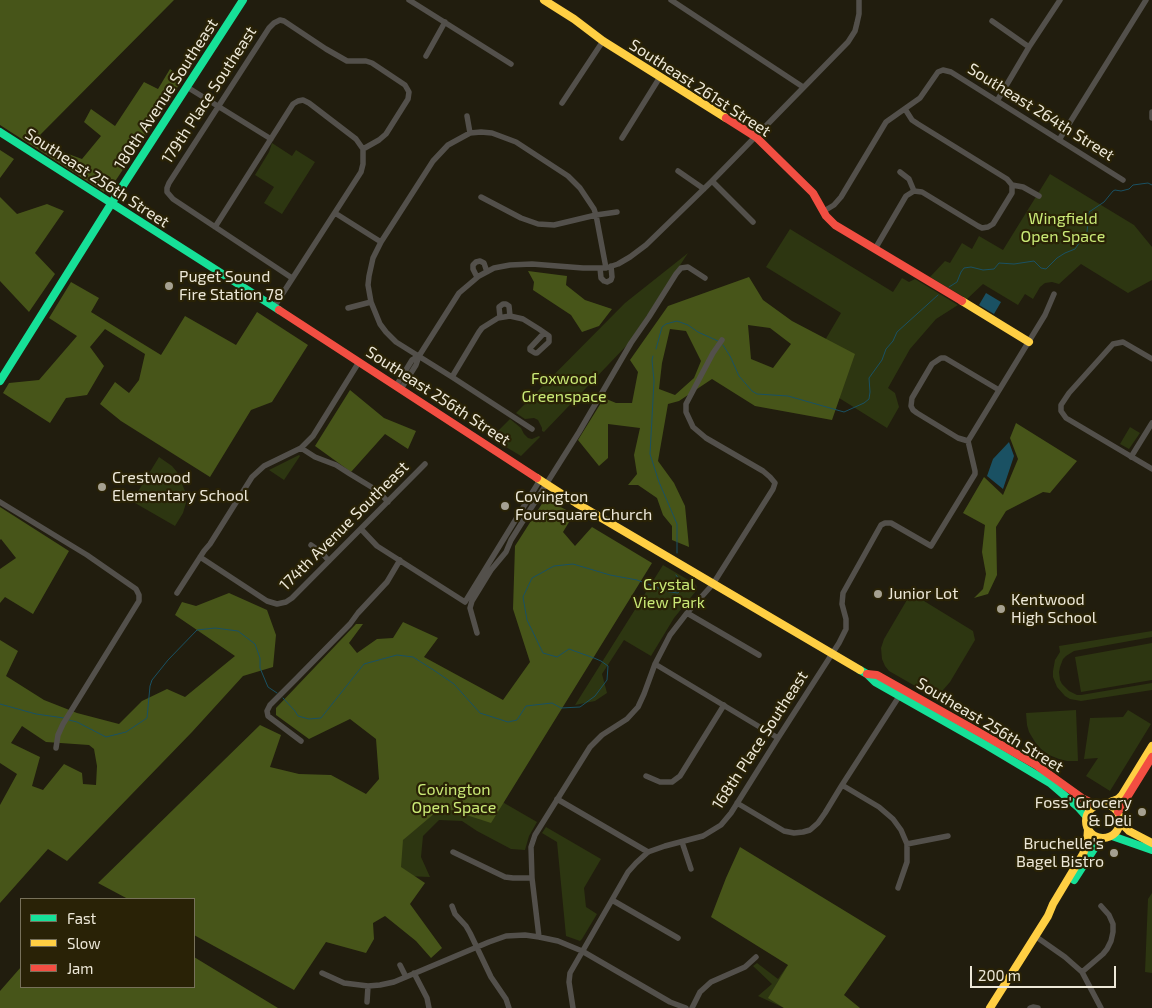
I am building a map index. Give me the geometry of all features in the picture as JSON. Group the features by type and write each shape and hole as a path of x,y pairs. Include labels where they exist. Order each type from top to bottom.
{"main road":[{"name":"180th Avenue Southeast","path":"0,381 4,369 243,0"},
{"name":"Southeast 261st Street","path":"544,0 574,19 603,41 756,137 813,193 826,216 835,226 1029,342"},
{"name":"Southeast 256th Street","path":"0,132 576,503 832,653 867,674 875,682 1050,784 1087,817"},
{"name":"Southeast 256th Street","path":"867,674 878,674 1054,777 1096,806"},
{"path":"990,1008 1048,916 1053,904 1083,854 1087,843 1088,829 1086,821 1092,808 1118,799 1122,795 1152,746"},
{"path":"1003,755 1014,753"},
{"path":"1118,812 1152,756"},
{"path":"1088,829 1096,836 1107,838 1112,836 1119,828 1118,812 1115,808 1105,804"},
{"path":"1120,822 1129,831 1152,842"},
{"path":"1112,836 1152,850"},
{"path":"1048,916 1058,906 1101,838"}],"street":[{"path":"409,0 511,64"},
{"path":"671,0 803,87"},
{"path":"399,388 412,360 419,356 459,293 478,277 494,268 510,265 606,267 618,264 646,245 756,137 848,42 855,31 859,14 859,0"},
{"path":"997,101 1060,0"},
{"path":"1059,140 1146,0"},
{"name":"179th Place Southeast","path":"215,227 173,199 167,192 167,188 269,28 277,21 284,21 343,59 372,63 406,85 410,92 408,99 386,134 363,149"},
{"path":"992,21 1029,47"},
{"path":"426,56 445,22"},
{"path":"562,104 603,41"},
{"name":"Southeast 264th Street","path":"905,109 920,98 938,72 943,70 951,72 1123,180"},
{"path":"622,138 660,77"},
{"path":"187,87 271,139"},
{"path":"274,307 361,172 364,158 363,149 356,139 303,100 293,104 215,227 292,278"},
{"path":"824,211 841,198 886,122 905,109 912,120 1007,179 1012,185 1012,193 993,224 986,228 978,226 922,192 914,191 906,196 874,249"},
{"path":"1152,112 1152,118"},
{"path":"467,116 470,133"},
{"path":"532,429 452,376 396,342 386,332 380,324 371,302 368,285 373,258 381,242 433,161 448,145 470,133 481,132 492,133 516,142 568,176 580,188 596,215 606,267"},
{"path":"678,171 704,189"},
{"path":"900,172 907,176 914,191"},
{"path":"712,181 753,222"},
{"path":"1012,185 1023,187 1039,196"},
{"path":"481,197 521,218 538,224 554,225 618,212"},
{"path":"335,213 381,242"},
{"path":"478,277 473,269 473,265 476,262 482,262 488,272"},
{"path":"361,529 377,546 465,602 543,482 579,432 631,342 656,307 676,274 681,268 688,267 705,278"},
{"path":"999,390 950,360 941,358 932,364 912,398 911,406 918,414 958,438 968,441 1045,315 1054,294"},
{"path":"348,308 371,302"},
{"path":"500,317 499,307 503,304 509,306 510,316"},
{"path":"452,376 482,328 500,317 510,316 523,319 544,333"},
{"path":"539,937 532,878 531,847 533,840 590,747 602,735 627,719 638,706 654,664 670,635 686,612 713,584 775,483 763,471 706,438 693,427 686,412 686,404 722,340"},
{"path":"1152,359 1123,342 1113,344 1069,393 1061,405 1060,411 1066,418 1152,469"},
{"path":"177,593 252,477 264,466 300,448 313,436 359,362"},
{"path":"1131,457 1152,423"},
{"name":"168th Place Southeast","path":"573,1008 569,977 628,872 648,852 703,836 726,820 846,630 846,619 842,604 843,593 881,526 885,523 891,523 931,546 975,474 968,441"},
{"path":"300,448 315,457 343,469 378,491 388,502"},
{"name":"174th Avenue Southeast","path":"200,557 267,601 273,604 286,602 425,464"},
{"path":"477,633 470,608 472,601 491,570 506,552 543,482"},
{"path":"0,502 87,555 136,589 139,595 139,600 63,724 56,748"},
{"path":"311,546 322,553 329,561"},
{"path":"301,741 268,716 267,711 350,624 387,582 400,560"},
{"path":"686,612 759,655"},
{"path":"654,664 778,738"},
{"path":"738,803 784,831 794,833 810,830 825,813 900,695"},
{"path":"646,776 660,782 672,782 680,776 724,705"},
{"path":"842,785 879,807 893,819 901,830 907,844 907,862 898,888"},
{"path":"557,799 648,852"},
{"path":"907,844 948,836"},
{"path":"682,842 691,869"},
{"path":"453,852 505,877 532,878"},
{"path":"612,900 678,938"},
{"path":"452,906 455,914 470,933 509,1008"},
{"path":"1082,972 1103,954 1111,941 1113,924 1109,915 1101,906"},
{"path":"322,973 344,983 368,986 394,982 506,936 525,935 558,941 582,951 670,1002 686,1008"},
{"path":"1035,936 1065,957 1082,972 1099,1008"},
{"path":"692,1008 700,992 711,982 745,967 756,956"},
{"path":"400,965 406,977"},
{"path":"414,973 427,998 429,1008"},
{"path":"367,1002 368,986"},
{"path":"1030,1008 1038,1008"}],"green space":[{"path":"0,0 174,0 40,135 52,148 82,159 101,136 84,122 91,109 115,126 144,82 158,89 170,69 183,79 112,186 104,192 0,125"},
{"path":"272,143 292,156 296,150 315,162 282,214 264,203 274,187 255,175 269,152"},
{"path":"0,150 14,159 0,178"},
{"name":"Wingfield Open Space","path":"1050,174 1134,225 1152,247 1152,280 1128,293 1081,264 1059,284 1045,283 1040,287 1033,299 1025,294 1018,305 983,284 967,299 930,277 945,261 950,263 962,243 972,249 979,236 1003,250"},
{"path":"0,197 17,214 47,204 64,211 35,253 55,274 29,312 0,281"},
{"path":"790,229 893,292 902,278 909,282 915,279 958,305 936,319 910,349 888,388 895,393 899,407 887,428 804,376 841,313 766,267"},
{"name":"Foxwood Greenspace","path":"688,253 629,343 544,432 538,420 534,418 525,419 516,413 625,303"},
{"path":"528,271 567,276 566,285 585,300 612,309 599,326 582,332 571,315 533,290 534,282"},
{"path":"749,277 763,300 792,321 855,354 832,420 755,406 712,379 679,401 668,404 658,461 674,483 685,506 689,547 672,540 672,526 663,515 657,498 638,485 628,485 637,474 634,455 640,428 608,424 608,458 599,466 578,440 604,398 616,403 632,403 638,372 630,360 668,306","holes":["748,325 770,328 791,344 773,368 751,359","670,329 686,331 701,361 694,378 675,395 659,389 662,363"]},
{"path":"71,282 99,298 91,312 161,355 185,316 236,345 257,312 308,345 272,402 251,410 210,477 121,421 100,404 115,382 129,393 139,380 145,354 105,329 90,347 104,366 87,395 66,398 50,423 3,393 9,383 39,380 77,336 49,318"},
{"path":"350,390 384,418 416,431 408,449 385,434 351,472 315,446"},
{"name":"Foxwood Greenspace","path":"510,419 521,428 528,438 540,437 521,456 491,438"},
{"path":"1016,423 1077,461 1050,493 1043,492 1006,511 996,527 997,575 988,594 974,598 983,589 986,574 982,552 985,525 963,513 984,477 1003,495 1018,459 1010,438"},
{"path":"1130,427 1140,433 1129,449 1120,444"},
{"path":"299,455 284,480 269,470"},
{"path":"159,457 177,472 185,491 186,503 183,513 175,526 135,503 134,498"},
{"path":"545,499 574,514 563,532 575,546 592,527 652,563 491,823 442,807 403,840 401,867 425,883 410,904 442,948 431,958 416,941 385,916 373,923 374,939 366,953 326,942 294,990 195,936 195,898 126,898 98,883 260,725 281,735 270,767 299,774 331,775 366,794 379,779 376,739 350,719 309,739 276,715 276,708 356,624 363,624 349,643 357,653 377,639 393,638 403,622 438,638 424,657 503,700 530,662 513,609 515,546"},
{"path":"0,507 69,551 33,614 5,597 0,603 0,569 16,558 0,540"},
{"name":"Crystal View Park","path":"663,565 695,584 697,587 696,591 674,618 651,656 624,640 602,674 607,693 595,701 575,705"},
{"path":"229,593 267,610 276,635 273,667 243,676 192,732 67,861 48,849 0,903 0,805 17,774 0,763 0,640 18,651 6,676 44,700 77,713 119,724 142,701 167,689 185,697 235,656 175,615 182,602 196,606","holes":["22,726 46,742 89,745 94,749 97,766 96,785 83,784 82,773 64,764 43,790 32,786 40,757 11,743"]},
{"path":"911,593 973,631 975,640 950,682 936,698 889,671 882,659 881,648 884,639"},
{"path":"1152,631 1152,637 1074,651 1063,659 1059,672 1062,684 1069,691 1077,695 1152,683 1152,690 1081,701 1070,699 1057,687 1053,671 1055,660 1060,652 1059,646"},
{"path":"1152,643 1152,680 1081,692 1075,657"},
{"path":"1076,710 1078,761 1067,761 1049,755 1041,749 1029,732 1026,713"},
{"path":"1128,710 1151,724 1110,791 1086,776 1098,758 1084,759 1090,718 1123,717"},
{"name":"Covington Open Space","path":"447,770 537,822 529,836 525,850 511,849 462,821 439,820 423,836 421,857 430,877 381,875"},
{"name":"Covington Open Space","path":"546,827 601,859 584,888 586,907 597,914 580,941 566,936 557,842 542,833"},
{"path":"740,847 886,936 844,995 860,1008 784,1008 768,998 788,965 711,917"},
{"path":"1152,893 1152,973 1145,972 1148,899"},
{"path":"195,958 278,1008 0,1008 0,991 20,968 20,988 195,988"},
{"path":"757,963 778,979 787,966 805,976 784,1008 758,996 772,984 753,966"}],"water":[{"path":"986,293 1001,302 994,314 979,305"},
{"path":"1009,442 1014,456 1003,489 987,476 993,459"}],"waterway":[{"path":"949,287 957,282 964,268 994,269 999,263 1014,264 1034,261 1041,268 1046,269 1057,258 1075,249 1087,232 1089,212 1104,202 1113,191 1129,189 1133,185 1148,183 1152,185"},
{"path":"723,345 739,376 757,394 788,396 844,412 869,399 869,378 882,360 886,349 893,341 897,332 938,295"},
{"path":"656,349 662,327 677,321 718,341"},
{"path":"653,356 654,381 650,454 659,482 677,524 677,553"},
{"path":"283,698 298,716 309,719 321,718 364,664 397,655 413,657 454,684 480,713 508,722 517,720 526,706 552,703 561,708 580,707 595,696 607,680 608,666 601,661 569,649 557,657 543,653 527,620 523,597 532,578 554,566 573,564 610,575 637,580 669,592 678,593 682,589 681,582 676,575"},
{"path":"69,720 77,722 106,737 126,732 147,718 152,680 197,630 215,628 238,631 255,644 260,658 260,668 268,687 277,693"},
{"path":"0,704 36,714 64,718"}],"traffic: fast":[{"path":"0,381 111,204 243,0"},
{"path":"0,132 279,310"},
{"path":"860,670 875,682 1050,783 1087,817"},
{"path":"1112,836 1152,850"},
{"path":"1074,880 1101,838"}],"traffic: slow":[{"path":"544,0 574,19 603,41 726,118"},
{"path":"962,301 1029,342"},
{"path":"537,478 576,503 860,670"},
{"path":"1105,804 1118,799 1122,795 1152,746"},
{"path":"1103,804 1110,805 1115,809 1119,814 1120,821 1119,828 1115,833 1110,837 1103,838 1096,837 1091,833 1087,828 1086,821 1087,814 1091,809 1096,805 1103,804"},
{"path":"1120,822 1129,831 1152,843"},
{"path":"990,1008 1048,916 1053,904 1083,854 1087,843 1088,829"}],"traffic: jam":[{"path":"726,118 756,137 813,193 826,216 835,225 962,301"},
{"path":"279,310 537,478"},
{"path":"867,674 877,675 982,734 1036,765 1082,798 1096,805"},
{"path":"1118,812 1152,757"}],"place":[{"name":"Puget Sound Fire Station 78","path":"169,286"},
{"name":"Crestwood Elementary School","path":"102,487"},
{"name":"Covington Foursquare Church","path":"505,506"},
{"name":"Junior Lot","path":"878,594"},
{"name":"Kentwood High School","path":"1001,609"},
{"name":"Foss' Grocery & Deli","path":"1142,812"},
{"name":"Bruchelle's Bagel Bistro","path":"1114,853"}]}
